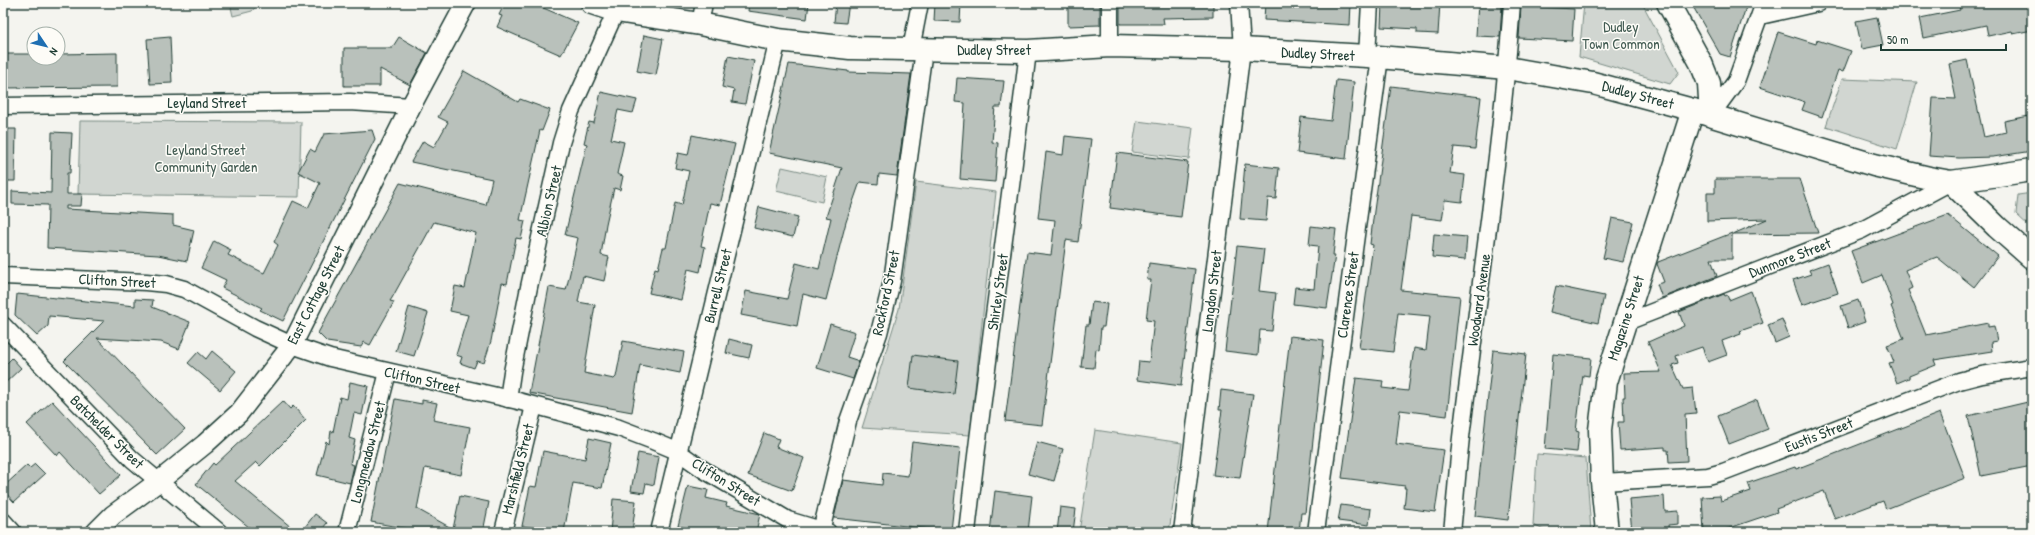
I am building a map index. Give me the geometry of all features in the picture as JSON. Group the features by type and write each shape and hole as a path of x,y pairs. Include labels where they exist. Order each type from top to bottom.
{"main road":[{"name":"Dudley Street","path":"592,3 616,11 702,13 778,40 850,48 1028,51 1110,46 1242,50 1374,57 1507,68 1593,84 1702,113 1874,165 1951,182 2032,170"},
{"path":"1668,3 1701,63 1709,83 1702,113"},
{"name":"Magazine Street","path":"1607,532 1602,482 1600,436 1601,407 1612,358 1702,113"},
{"path":"1951,182 1997,227 2032,258"}],"street":[{"name":"East Cottage Street","path":"96,532 113,515 158,482 239,413 292,345 411,106 466,3"},
{"name":"Rockford Street","path":"825,531 848,421 879,333 892,281 917,50 920,3"},
{"path":"1110,3 1110,46"},
{"name":"Langdon Street","path":"1182,532 1242,50 1239,3"},
{"name":"Clarence Street","path":"1316,532 1374,57 1370,3"},
{"name":"Woodward Avenue","path":"1452,532 1463,422 1507,68 1512,3"},
{"path":"1702,113 1736,80 1762,9 1818,3"},
{"name":"Albion Street","path":"508,399 518,341 561,143 574,105 616,11"},
{"name":"Burrell Street","path":"659,532 677,451 778,40"},
{"name":"Shirley Street","path":"967,532 1028,51"},
{"name":"Leyland Street","path":"3,106 350,102 411,106"},
{"name":"Dunmore Street","path":"1624,323 1862,230 1951,182"},
{"name":"Clifton Street","path":"3,276 166,284 184,289 255,328 292,345 330,358 508,399 620,428 677,451 704,470 788,520 825,531"},
{"name":"Batchelder Street","path":"3,325 132,459 218,532"},
{"name":"Eustis Street","path":"1602,482 1708,476 1723,472 1959,381 1982,375 2032,367"},
{"name":"Longmeadow Street","path":"347,532 388,372"},
{"name":"Marshfield Street","path":"503,532 517,468 534,406"},
{"path":"3,521 13,532"}],"green space":[{"path":"230,3 259,3 252,11 233,16"},
{"name":"Dudley Town Common","path":"1584,3 1642,3 1679,72 1670,84 1579,57"},
{"path":"1842,79 1917,82 1897,149 1826,126"},
{"name":"Leyland Street Community Garden","path":"80,121 301,122 299,197 78,194"},
{"path":"1137,121 1193,128 1189,159 1132,152"},
{"path":"782,167 827,177 822,202 776,191"},
{"path":"916,182 996,192 970,435 862,428 899,309"},
{"path":"2032,193 2032,229 2016,214 2018,195"},
{"path":"1095,430 1182,443 1169,532 1079,532"},
{"path":"1537,454 1586,458 1591,532 1548,532 1533,525"}],"building":[{"path":"505,3 532,3 578,23 561,55 497,27 502,16 499,15"},
{"path":"749,3 809,3 807,19 748,11"},
{"path":"836,3 849,3 846,23 834,22"},
{"path":"935,3 961,3 960,22 934,21"},
{"path":"1068,3 1100,3 1100,25 1068,26"},
{"path":"1120,3 1213,3 1213,17 1163,18 1164,24 1120,24"},
{"path":"1265,3 1351,3 1350,25 1264,20"},
{"path":"1382,3 1440,3 1438,34 1417,33 1417,29 1381,27"},
{"path":"1478,3 1500,3 1502,5 1500,37 1476,36"},
{"path":"1691,3 1735,3 1746,7 1730,57 1720,54"},
{"path":"1958,3 2032,3 2032,30 2013,34 2012,31 1988,36 1986,25 1924,38 1920,18 1960,10"},
{"path":"1521,6 1574,9 1572,41 1519,38"},
{"path":"1877,17 1883,45 1862,49 1856,21"},
{"path":"1778,32 1816,44 1817,40 1851,51 1843,72 1838,70 1822,117 1802,110 1805,102 1760,87"},
{"path":"644,35 663,39 656,75 637,71"},
{"path":"170,37 172,83 150,84 147,39"},
{"path":"399,37 427,53 410,85 380,69 380,86 344,86 344,48 392,48"},
{"path":"117,53 117,87 3,88 3,54 26,54 26,66 66,66 66,54"},
{"path":"728,56 754,61 745,104 732,102 734,90 722,87"},
{"path":"1967,60 1984,137 2006,132 2004,121 2029,116 2029,118 2032,118 2032,151 1993,157 1959,158 1929,156 1933,98 1956,99 1949,64"},
{"path":"789,64 848,72 911,74 897,176 879,174 878,184 860,182 846,222 826,300 803,294 797,326 741,315 746,291 787,299 796,263 819,269 831,218 826,217 842,168 769,153"},
{"path":"464,71 518,102 520,99 550,110 542,131 540,130 520,220 525,221 521,239 516,238 507,284 502,283 491,341 484,363 477,361 474,368 460,363 462,357 456,355 468,315 450,311 455,286 465,288 476,233 434,222 390,301 394,302 370,345 364,342 361,347 327,342 318,333 400,183 486,205 492,179 411,162 423,141 434,147 448,122 438,117"},
{"path":"957,78 1004,81 1001,107 995,107 992,142 998,143 995,182 960,179 965,103 955,102"},
{"path":"1336,80 1354,82 1346,159 1297,153 1301,117 1331,121"},
{"path":"1391,86 1481,97 1475,149 1454,147 1450,173 1465,175 1462,202 1445,200 1442,220 1411,216 1401,290 1460,296 1447,416 1400,410 1396,444 1444,450 1435,512 1404,508 1405,486 1342,478 1356,378 1383,381 1382,388 1408,391 1414,348 1426,350 1430,316 1398,313 1393,352 1359,348 1373,245 1370,244 1374,211"},
{"path":"601,92 637,100 633,113 618,110 611,139 624,142 617,174 623,176 620,190 614,188 606,224 601,255 609,257 604,281 583,276 578,302 595,305 584,373 614,379 616,377 623,341 684,352 680,373 640,365 632,412 529,393 549,287 566,290 578,238 565,235 587,144 584,143 589,122 594,123"},
{"path":"3,129 16,129 15,181 3,181"},
{"path":"372,130 375,139 283,321 260,310 262,308 222,288 226,280 201,268 214,241 231,250 228,255 264,273 278,245 274,242 293,201 308,208 320,183 298,172 310,149 315,152 324,134"},
{"path":"52,132 72,133 70,173 67,173 67,194 82,194 81,206 66,206 66,209 173,215 173,225 194,230 187,261 158,255 47,248 48,205 12,204 12,191 51,193"},
{"path":"692,135 735,144 720,205 710,203 701,246 705,247 700,272 688,269 681,300 649,293 655,268 658,269 663,248 666,248 675,203 682,205 689,171 675,168 678,153 688,155"},
{"path":"1065,136 1091,139 1078,242 1066,240 1042,425 1005,421 1027,252 1051,255 1055,220 1038,218 1046,152 1063,155"},
{"path":"1117,153 1188,162 1181,217 1110,208"},
{"path":"1245,164 1279,168 1276,199 1268,198 1266,221 1240,219"},
{"path":"1715,179 1800,179 1818,233 1733,234 1767,219 1707,221 1707,193 1715,193"},
{"path":"759,207 798,217 793,237 754,228"},
{"path":"1948,215 1998,256 1974,287 1937,257 1929,260 1905,270 1912,288 1908,290 1926,335 1988,323 1988,327 1994,326 1997,341 1991,342 1992,351 1934,360 1936,365 1909,376 1909,378 1897,383 1889,363 1894,362 1887,345 1904,339 1891,306 1893,305 1882,275 1863,283 1851,251"},
{"path":"1612,218 1633,222 1623,262 1603,258"},
{"path":"1311,226 1336,229 1333,255 1335,255 1327,308 1293,304 1295,287 1314,289 1318,246 1309,245"},
{"path":"1732,233 1732,259 1711,259 1717,276 1662,298 1657,284 1664,282 1657,264 1658,262"},
{"path":"1434,234 1467,237 1465,260 1432,257"},
{"path":"1237,246 1264,249 1259,291 1276,293 1272,331 1260,330 1258,355 1225,351"},
{"path":"1149,263 1195,269 1181,386 1137,380 1139,361 1149,362 1154,321 1146,320 1151,280 1147,280"},
{"path":"1828,263 1838,293 1802,305 1793,280 1811,274 1809,270"},
{"path":"1556,286 1604,296 1598,323 1550,312"},
{"path":"1751,291 1763,323 1740,331 1741,334 1722,341 1727,355 1708,362 1702,347 1676,356 1678,363 1672,365 1683,389 1693,388 1696,413 1685,414 1687,461 1669,462 1668,450 1665,450 1665,447 1620,450 1618,422 1624,422 1624,373 1661,372 1648,342 1684,326 1679,312 1724,294 1725,296 1727,295 1729,300"},
{"path":"17,294 135,306 135,299 153,300 152,307 190,322 179,349 161,342 97,338 185,429 157,455 64,361 104,321 49,316 48,326 37,336 15,315"},
{"path":"1858,300 1865,322 1848,328 1841,306"},
{"path":"1092,302 1107,304 1104,327 1101,327 1099,350 1096,349 1094,368 1081,367 1086,325 1089,325"},
{"path":"409,307 428,313 414,356 396,351"},
{"path":"1782,319 1789,337 1775,343 1768,325"},
{"path":"830,324 855,332 847,357 859,361 853,379 817,368"},
{"path":"1290,336 1324,340 1305,513 1301,513 1299,532 1268,532"},
{"path":"729,339 752,345 749,358 726,353"},
{"path":"1493,350 1526,354 1508,520 1475,516"},
{"path":"212,351 236,371 220,390 188,363 198,352 206,359"},
{"path":"1553,354 1591,358 1589,376 1583,375 1576,431 1579,432 1577,452 1545,449"},
{"path":"913,355 958,361 954,394 909,388"},
{"path":"12,358 21,368 3,385 3,367"},
{"path":"350,382 368,386 362,415 354,413 349,438 355,440 350,464 354,465 350,483 317,475 326,441 329,444 331,431 333,432 340,397 347,399"},
{"path":"1221,390 1253,394 1240,478 1213,475 1222,410 1219,410"},
{"path":"395,399 422,404 422,400 437,403 433,420 470,427 461,475 425,468 417,509 453,529 460,496 489,502 483,532 425,532 371,522"},
{"path":"1757,400 1768,429 1729,444 1718,416"},
{"path":"52,401 121,475 99,494 60,452 57,456 27,424"},
{"path":"283,401 290,409 293,406 306,420 260,466 256,462 235,481 297,532 255,532 196,484 213,463 215,465"},
{"path":"2032,401 2032,466 1981,476 1968,416"},
{"path":"1940,413 1965,478 1886,509 1883,501 1835,519 1824,491 1776,509 1777,512 1718,532 1704,532 1702,497 1720,496 1721,501 1751,491 1748,483 1795,467 1796,469"},
{"path":"764,433 779,439 776,447 804,458 792,491 748,475"},
{"path":"589,438 611,443 602,488 573,483 564,532 522,526 530,486 536,487 543,451 585,459"},
{"path":"912,442 960,448 951,531 834,518 843,480 882,485 883,473 908,476"},
{"path":"1037,442 1063,449 1054,481 1028,474"},
{"path":"638,453 659,457 654,485 646,483 644,493 631,491"},
{"path":"35,464 45,474 14,502 3,490 3,487 27,465 30,468"},
{"path":"688,486 708,490 706,498 727,503 726,506 760,514 756,532 703,532 678,526"},
{"path":"995,491 1032,496 1028,532 990,532"},
{"path":"1664,496 1665,512 1678,511 1678,524 1668,525 1669,532 1632,532 1629,499"},
{"path":"613,499 636,501 632,532 610,532"},
{"path":"1341,505 1371,509 1369,525 1338,521"},
{"path":"1060,507 1076,509 1073,532 1057,532"},
{"path":"315,514 327,523 320,532 301,532"}]}
